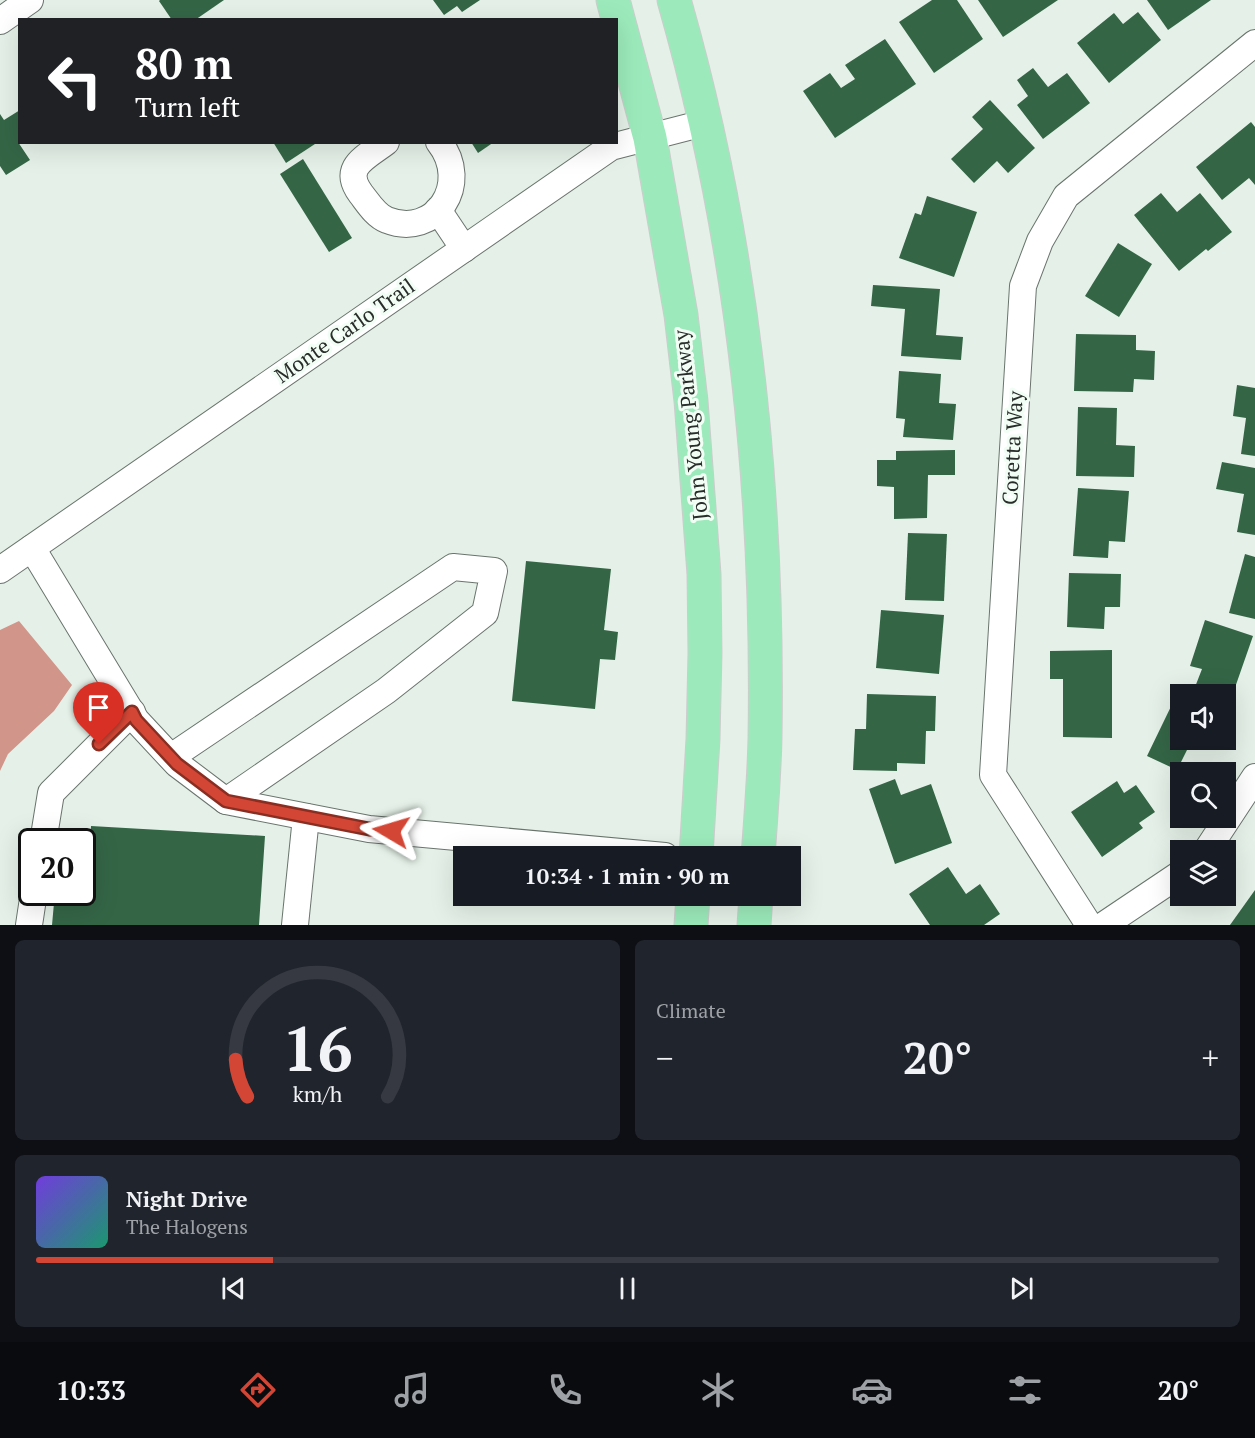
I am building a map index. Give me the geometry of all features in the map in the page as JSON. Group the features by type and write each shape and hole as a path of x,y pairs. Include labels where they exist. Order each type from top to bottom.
{"main road":[{"name":"John Young Parkway","path":"613,0 618,18"},
{"path":"674,0 693,66 723,204 751,392 760,495 765,624 765,741 759,846"},
{"name":"John Young Parkway","path":"618,19 650,138 681,315 692,401 704,574 705,653 704,739 697,846"},
{"path":"691,925 692,906"},
{"path":"754,925 755,906"}],"street":[{"path":"0,21 30,0"},
{"name":"Coretta Way","path":"1089,925 993,775 1023,286 1040,242 1066,196 1255,43"},
{"name":"Monte Carlo Trail","path":"0,570 611,147 704,123"},
{"path":"383,144 354,168 352,176 354,185 373,209 386,220 400,223 425,219 438,210 450,193 453,180 451,169 440,144"},
{"path":"438,210 464,249"},
{"path":"32,548 136,720 177,764 226,801 369,829 555,846"},
{"path":"171,757 453,567 494,571 484,613 386,691 226,801"},
{"path":"45,828 51,793 132,712"},
{"path":"1214,840 1255,777"},
{"path":"295,925 306,817"},
{"path":"1104,925 1170,881"},
{"path":"29,925 32,906"}],"shaded area":[{"path":"19,621 72,685 54,711 8,754 0,771 0,630"}],"building":[{"path":"224,0 198,18 171,18 159,1"},
{"path":"433,0 480,0 462,12 457,6 444,15"},
{"path":"932,0 957,0 983,39 934,73 899,22"},
{"path":"978,0 1058,0 1003,37"},
{"path":"1147,0 1211,0 1168,30"},
{"path":"1138,12 1161,40 1109,83 1077,43 1114,13 1123,24"},
{"path":"885,39 916,84 835,138 803,91 830,73 841,88 855,79 845,65"},
{"path":"1033,68 1048,87 1067,73 1090,103 1043,139 1017,105 1028,96 1017,80"},
{"path":"990,100 1035,148 1008,173 997,161 974,183 951,159 983,129 972,117"},
{"path":"18,111 18,144 30,160 6,175 0,166 0,114 4,120"},
{"path":"1251,122 1255,127 1255,185 1249,178 1222,200 1196,167"},
{"path":"274,144 315,144 286,163"},
{"path":"472,144 491,144 478,153"},
{"path":"303,159 352,238 329,252 280,174"},
{"path":"1161,193 1177,212 1200,193 1232,232 1179,271 1134,215"},
{"path":"927,196 977,212 954,277 899,258 915,213 921,215"},
{"path":"1118,243 1152,264 1119,317 1085,296"},
{"path":"873,285 940,289 936,335 963,337 961,360 901,356 905,309 871,306"},
{"path":"1076,334 1136,335 1136,350 1155,351 1154,380 1134,379 1133,392 1074,391"},
{"path":"899,371 941,374 939,403 956,404 953,440 903,437 905,419 896,418"},
{"path":"1237,385 1255,388 1255,456 1241,454 1246,418 1233,416"},
{"path":"1078,407 1117,408 1116,445 1135,446 1134,477 1076,476"},
{"path":"955,450 955,475 928,475 927,518 894,519 894,487 877,486 877,460 896,460 896,451"},
{"path":"1222,462 1255,468 1255,535 1237,532 1244,494 1216,489"},
{"path":"1078,488 1129,491 1125,542 1109,541 1108,558 1073,556"},
{"path":"908,533 947,534 944,601 905,600"},
{"path":"1245,554 1255,557 1255,619 1229,613"},
{"path":"526,561 611,569 604,630 618,632 615,660 600,659 595,709 512,701"},
{"path":"1069,573 1121,574 1120,607 1105,607 1104,629 1067,627"},
{"path":"881,610 944,615 939,674 876,668"},
{"path":"1205,620 1253,636 1236,685 1196,684 1202,669 1190,666"},
{"path":"1112,650 1112,738 1063,737 1063,679 1050,679 1050,651"},
{"path":"867,694 936,696 935,731 926,731 925,764 897,763 897,771 853,770 855,729 866,729"},
{"path":"1170,709 1170,750 1187,750 1181,762 1170,762 1170,767 1147,756"},
{"path":"895,779 901,795 931,784 952,843 895,864 869,789"},
{"path":"1117,781 1124,793 1136,785 1155,812 1139,823 1143,828 1102,857 1071,812"},
{"path":"91,826 265,836 259,925 52,925 54,906 96,906 96,828 91,828"},
{"path":"948,867 966,894 980,884 1000,914 984,925 930,925 909,894"},
{"path":"1255,890 1255,925 1230,925"}],"route":[{"path":"99,744 132,712 136,720 177,764 226,801 369,829 391,831"}]}
